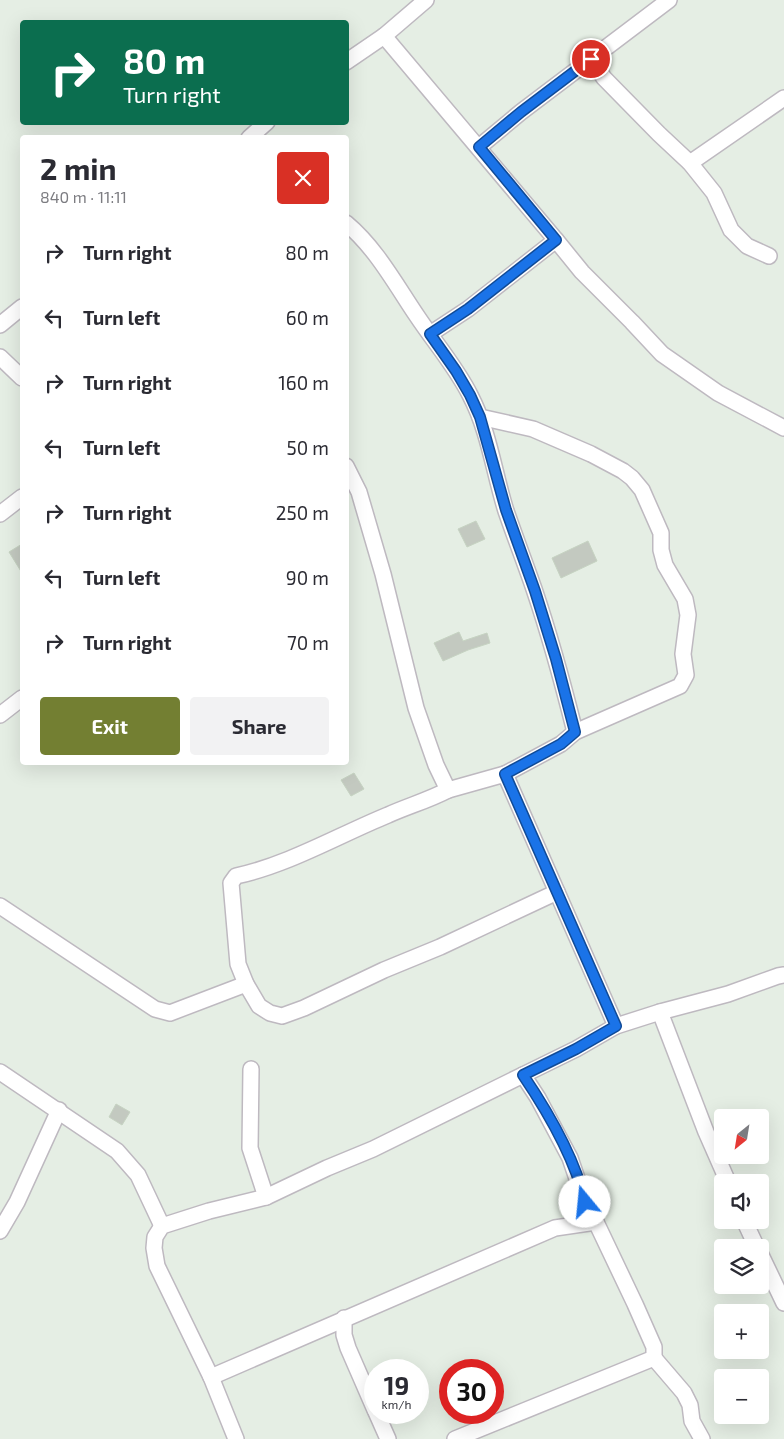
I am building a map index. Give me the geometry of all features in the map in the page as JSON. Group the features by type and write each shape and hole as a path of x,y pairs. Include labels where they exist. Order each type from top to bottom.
{"street":[{"path":"349,60 384,36 426,0"},
{"path":"479,147 521,112 669,0"},
{"path":"384,36 582,272 662,354 718,393 784,428"},
{"path":"591,59 604,78 690,163 714,193 731,230 747,246 769,256"},
{"path":"690,163 784,98"},
{"path":"349,231 404,295 449,360 470,395 480,417 506,510 535,591 561,676 575,732"},
{"path":"430,334 468,309 556,240"},
{"path":"0,325 20,309"},
{"path":"0,357 20,376"},
{"path":"480,417 533,429 590,454 623,471 642,490 662,534 661,550 665,565 685,599 688,615 683,654 686,676 680,686 575,732 561,744 505,774 448,790 428,800 388,814 267,868 236,876 231,883 238,964 246,984 260,1006 270,1013 282,1016 440,947 557,892"},
{"path":"349,472 359,492 416,708 436,765 448,790"},
{"path":"0,514 20,499"},
{"path":"0,715 20,700"},
{"path":"505,774 616,1026"},
{"path":"0,906 155,1009 170,1013 246,984"},
{"path":"236,1439 211,1378 157,1266 154,1248 155,1237 162,1226 209,1211 266,1197 327,1168 373,1150 576,1049 616,1026 728,994 784,975"},
{"path":"660,1012 706,1132 724,1174"},
{"path":"251,1069 250,1148 266,1197"},
{"path":"0,1072 59,1110 117,1151 138,1175 162,1226"},
{"path":"523,1075 538,1098 570,1158 583,1191 585,1202 636,1304 654,1346 654,1358 684,1393 690,1405 692,1420 702,1439"},
{"path":"0,1231 18,1202 59,1110"},
{"path":"211,1378 331,1326 344,1318 555,1228 596,1222"},
{"path":"769,1272 784,1303"},
{"path":"344,1318 344,1335 356,1370 364,1386"},
{"path":"331,1326 344,1335"},
{"path":"454,1439 654,1358"},
{"path":"382,1424 388,1439"}],"building":[{"path":"476,521 485,539 467,547 458,529"},
{"path":"588,541 597,561 561,578 552,558"},
{"path":"20,545 20,570 9,552"},
{"path":"459,632 463,641 487,633 490,643 443,661 434,643"},
{"path":"354,773 364,789 351,796 341,780"},
{"path":"116,1104 130,1112 122,1125 109,1117"}],"route":[{"path":"585,1202 583,1191 570,1158 538,1098 523,1075 576,1049 616,1026 505,774 561,744 575,732 556,659 535,591 506,510 480,417 456,371 430,334 468,309 556,240 479,147 521,112 591,59"}]}
